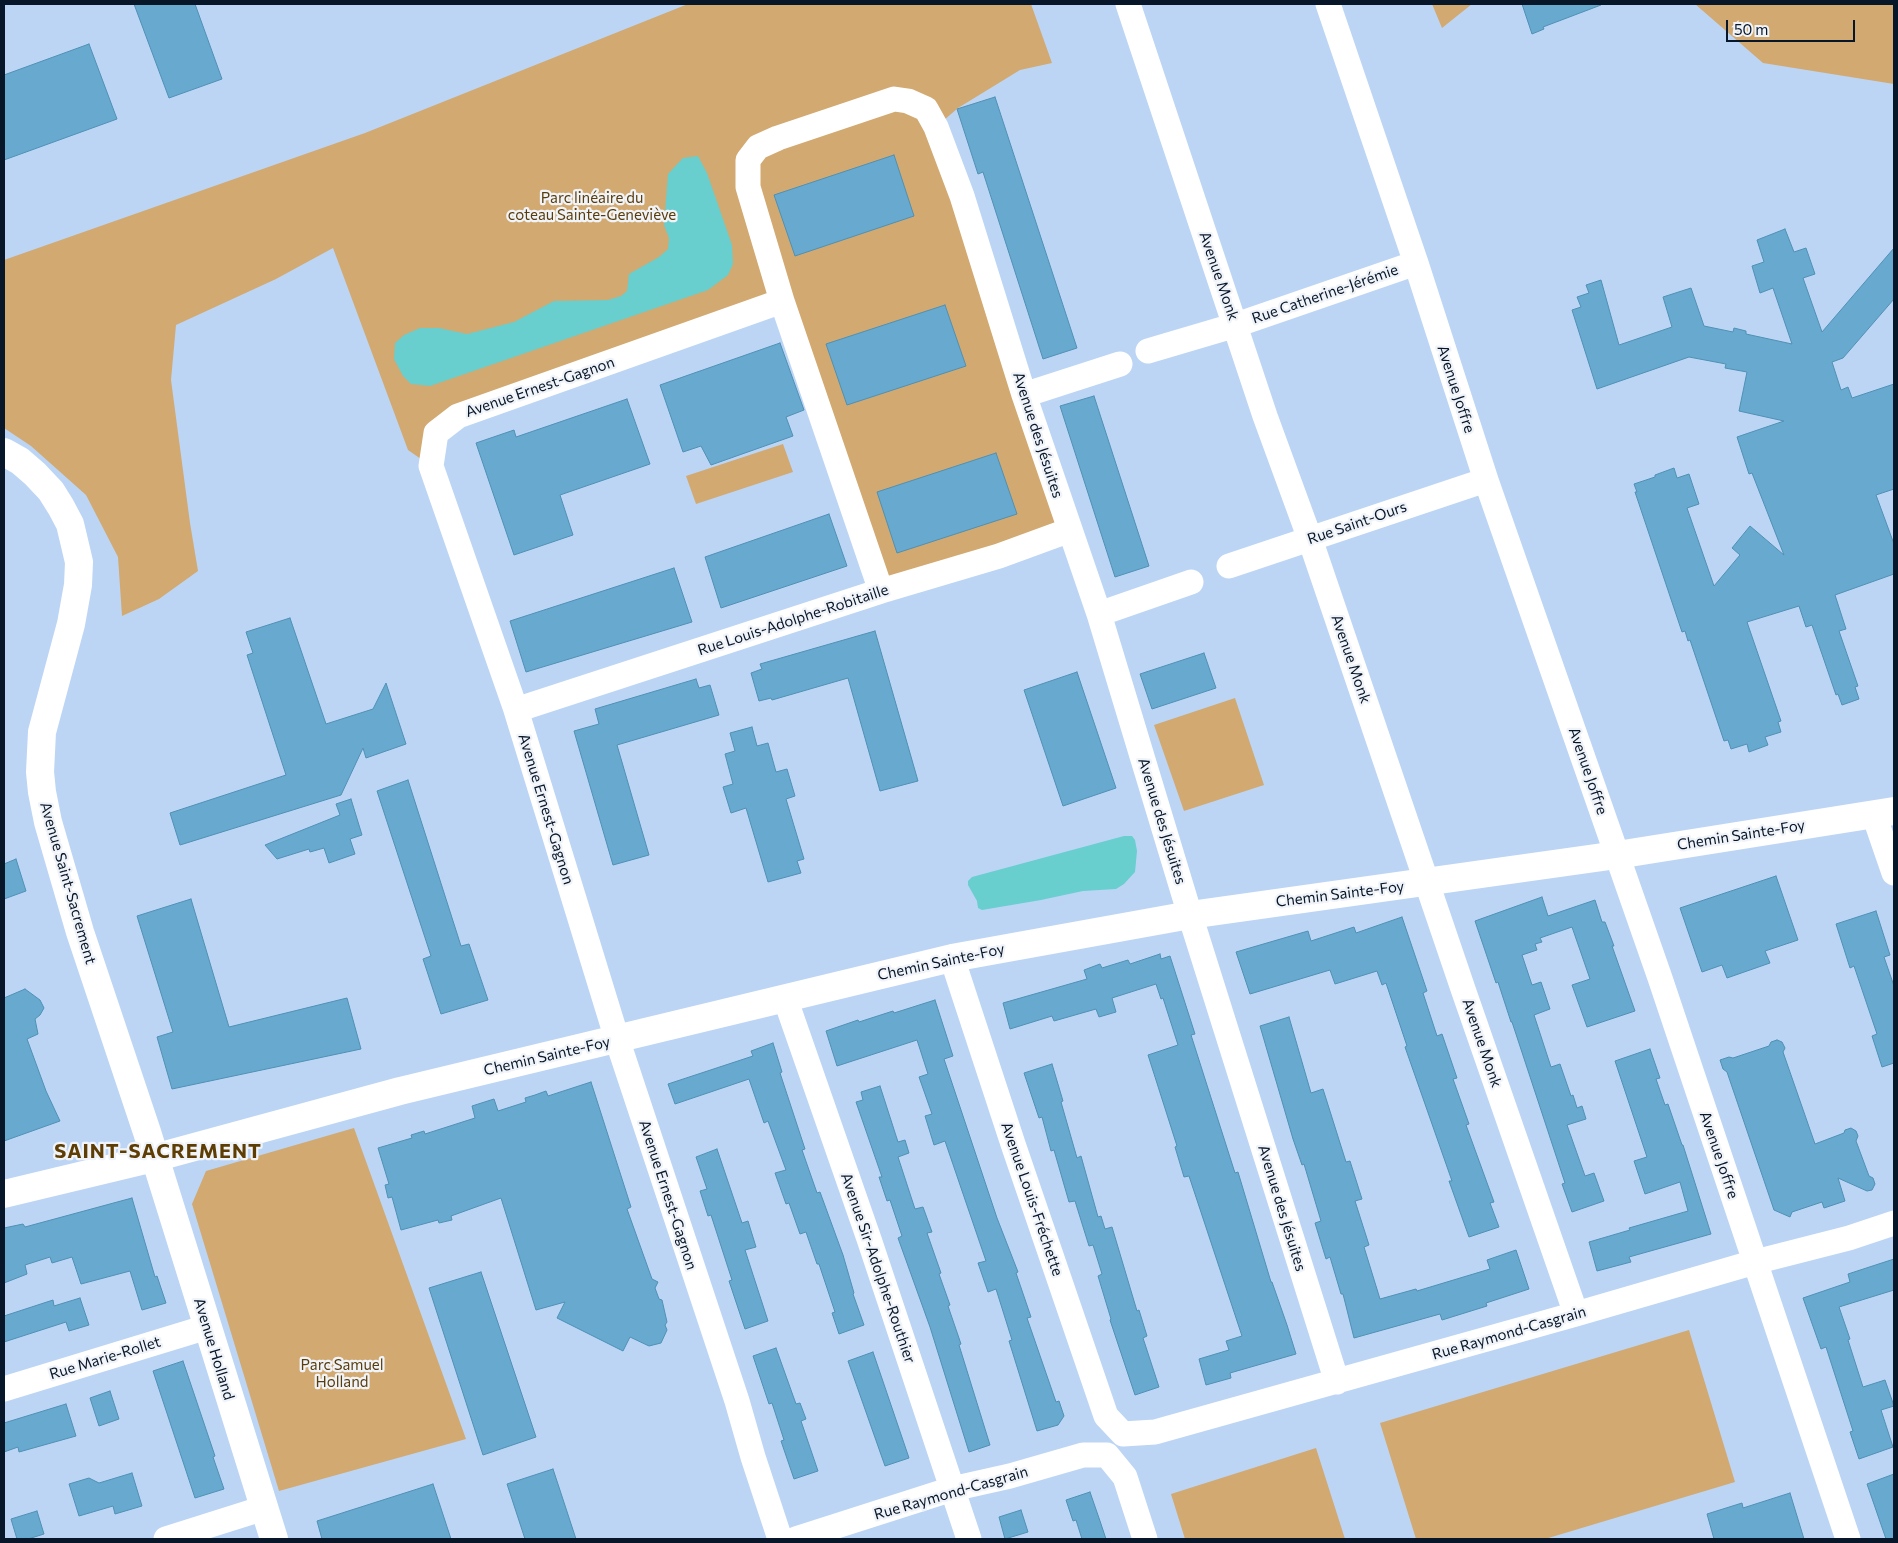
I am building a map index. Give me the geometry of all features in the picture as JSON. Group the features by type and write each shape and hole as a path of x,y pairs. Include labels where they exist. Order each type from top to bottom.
{"main road":[{"name":"Avenue Saint-Sacrement","path":"4,452 20,461 51,491 62,507 70,524 75,545 78,562 78,585 72,624 42,732 40,772 42,792 48,822 80,932 154,1158"},
{"name":"Chemin Sainte-Foy","path":"4,1194 154,1158 400,1091 952,958 1190,915 1336,893 1428,883 1884,813"},
{"name":"Avenue Holland","path":"154,1158 274,1539"}],"street":[{"name":"Avenue Monk","path":"1128,4 1265,416 1310,539 1576,1314"},
{"name":"Avenue Joffre","path":"1328,4 1416,263 1486,480 1617,855 1848,1539"},
{"name":"Avenue des Jésuites","path":"881,591 782,301 748,187 748,160 758,147 778,138 894,99 908,101 926,109 936,127 962,196 1024,395 1099,614 1190,915 1337,1382"},
{"name":"Rue Catherine-Jérémie","path":"1148,351 1236,325 1416,263"},
{"name":"Avenue Ernest-Gagnon","path":"780,1539 737,1401 617,1039 516,710 431,466 436,433 458,416 782,301"},
{"path":"1024,395 1120,364"},
{"name":"Rue Saint-Ours","path":"1229,566 1486,480"},
{"name":"Rue Louis-Adolphe-Robitaille","path":"516,710 881,591 999,556 1070,530"},
{"path":"1099,614 1191,582"},
{"path":"1884,813 1894,873"},
{"name":"Avenue Louis-Fréchette","path":"952,958 1106,1416 1123,1434"},
{"name":"Avenue Sir-Adolphe-Routhier","path":"785,998 969,1539"},
{"name":"Rue Raymond-Casgrain","path":"1123,1434 1156,1432 1755,1262 1849,1238 1894,1223"},
{"name":"Rue Marie-Rollet","path":"4,1389 207,1327"},
{"name":"Rue Raymond-Casgrain","path":"796,1539 952,1489 1010,1476 1083,1455 1107,1455 1125,1477 1145,1539"},
{"path":"166,1539 264,1508"}],"green space":[{"name":"Parc linéaire du coteau Sainte-Geneviève","path":"688,4 1031,4 1052,63 1020,70 958,108 936,127 1070,530 881,591 782,301 458,416 431,466 408,450 333,248 276,279 176,325 171,380 198,571 159,599 122,616 118,557 86,495 31,446 4,428 4,260 365,133"},
{"path":"1432,4 1472,4 1442,28"},
{"path":"1695,4 1894,4 1894,84 1763,63"},
{"path":"783,444 793,472 696,504 686,476"},
{"path":"1235,698 1264,785 1184,811 1154,725"},
{"name":"Parc Samuel Holland","path":"354,1128 466,1439 279,1491 192,1204 206,1171"},
{"path":"1689,1330 1735,1482 1545,1539 1416,1539 1380,1423"},
{"path":"1316,1448 1345,1539 1185,1539 1171,1494"}],"shaded area":[{"path":"698,156 707,173 732,245 733,264 728,275 708,290 430,386 411,384 403,376 394,359 395,343 404,335 420,328 439,328 467,334 514,322 554,301 608,300 621,296 627,291 629,274 659,257 668,249 669,238 664,225 668,174 683,158"},
{"path":"1124,836 1132,836 1135,840 1137,851 1135,872 1124,884 1116,889 1083,891 982,910 978,908 977,901 968,885 968,881 972,877"}],"building":[{"path":"134,4 195,4 222,79 169,98"},
{"path":"1522,4 1601,5 1543,27 1544,29 1532,34"},
{"path":"89,44 117,119 4,160 4,75"},
{"path":"995,97 1077,348 1043,359 983,172 978,174 957,109"},
{"path":"894,155 914,216 795,256 774,195"},
{"path":"1785,229 1794,252 1806,248 1815,274 1803,278 1822,332 1894,248 1894,299 1843,358 1832,362 1841,390 1848,387 1852,398 1894,384 1894,489 1876,495 1894,544 1894,574 1835,595 1846,629 1839,631 1858,686 1855,687 1859,699 1842,705 1838,694 1836,695 1812,625 1806,627 1799,606 1747,622 1781,721 1778,722 1781,732 1765,737 1768,745 1749,752 1747,744 1731,749 1728,740 1724,741 1690,640 1688,641 1685,631 1682,632 1635,492 1637,492 1634,484 1674,468 1677,478 1689,474 1699,504 1687,508 1714,586 1740,555 1732,548 1750,526 1784,555 1752,473 1749,474 1737,437 1784,421 1739,411 1747,372 1725,368 1726,364 1689,357 1597,389 1572,310 1581,307 1577,297 1589,293 1586,285 1601,280 1619,345 1672,327 1663,297 1691,288 1704,326 1733,332 1734,328 1746,331 1746,334 1792,344 1773,288 1760,293 1752,266 1764,262 1757,240"},
{"path":"945,305 966,366 847,405 826,344"},
{"path":"780,343 804,410 786,417 793,436 711,465 701,446 683,452 660,385"},
{"path":"1094,396 1149,566 1115,577 1060,406"},
{"path":"627,399 650,464 560,495 573,535 514,555 476,443 514,430 516,437"},
{"path":"996,453 1017,514 897,553 877,492"},
{"path":"829,514 847,566 721,608 705,557"},
{"path":"674,568 692,622 526,672 510,621"},
{"path":"290,618 326,724 373,709 386,683 406,744 366,758 363,748 341,795 180,845 170,813 286,775 247,655 253,653 246,632"},
{"path":"875,631 918,781 880,791 848,678 772,700 771,698 759,701 751,673 762,669 760,664"},
{"path":"1204,653 1216,688 1152,709 1140,674"},
{"path":"1077,672 1116,788 1063,806 1024,690"},
{"path":"696,679 699,688 710,685 719,715 617,745 649,855 613,865 574,731 599,724 595,709"},
{"path":"752,727 757,746 768,743 776,772 787,769 795,796 786,799 804,859 797,861 801,873 768,882 746,808 731,813 723,787 733,784 725,754 735,751 730,733"},
{"path":"408,780 461,946 469,944 488,1000 441,1014 423,959 431,956 377,791"},
{"path":"351,799 362,835 350,839 355,854 329,863 324,848 310,852 309,849 277,859 265,845 340,815 336,804"},
{"path":"16,859 26,891 4,899 4,864"},
{"path":"1776,876 1798,940 1765,951 1770,963 1727,978 1722,965 1702,972 1680,908"},
{"path":"1542,897 1548,916 1595,900 1602,922 1605,922 1614,946 1612,946 1635,1011 1587,1027 1572,985 1590,979 1572,927 1540,938 1542,942 1535,944 1537,950 1522,955 1532,985 1541,982 1550,1009 1534,1015 1551,1067 1560,1064 1571,1096 1573,1095 1577,1108 1582,1106 1586,1119 1567,1125 1585,1176 1594,1173 1604,1201 1572,1212 1562,1184 1565,1183 1512,1022 1498,982 1496,983 1475,921"},
{"path":"191,899 229,1027 347,998 361,1049 172,1089 157,1037 173,1032 137,916"},
{"path":"1876,911 1890,955 1884,957 1894,986 1894,1063 1882,1067 1872,1036 1877,1034 1854,966 1850,968 1836,924"},
{"path":"1402,917 1427,991 1423,993 1437,1036 1442,1034 1457,1078 1453,1079 1469,1124 1466,1125 1494,1202 1490,1203 1499,1227 1469,1237 1449,1181 1452,1181 1405,1047 1407,1046 1386,983 1382,985 1377,971 1335,984 1330,970 1250,994 1236,952 1308,931 1311,941 1354,927 1356,933"},
{"path":"1160,954 1161,959 1170,956 1195,1034 1191,1035 1235,1173 1238,1172 1271,1282 1296,1354 1230,1373 1231,1378 1206,1385 1199,1359 1229,1350 1226,1341 1242,1336 1189,1176 1184,1177 1175,1147 1177,1146 1148,1055 1178,1045 1163,998 1161,999 1156,984 1112,998 1116,1012 1099,1017 1096,1009 1054,1021 1052,1016 1010,1029 1003,1003 1087,979 1084,970 1100,964 1102,968 1128,960 1130,964"},
{"path":"25,989 40,1000 44,1008 35,1019 38,1034 27,1039 46,1091 60,1121 4,1141 4,998"},
{"path":"935,1000 953,1056 944,1059 997,1218 1018,1272 1016,1273 1031,1317 1027,1318 1056,1402 1059,1401 1064,1416 1058,1425 1037,1431 1009,1341 1012,1340 996,1289 988,1292 978,1263 986,1261 945,1141 934,1145 925,1116 932,1114 919,1077 928,1074 917,1040 837,1066 826,1031 858,1020 859,1022 893,1011 894,1013"},
{"path":"1289,1017 1311,1093 1323,1089 1346,1162 1350,1161 1362,1199 1355,1201 1369,1245 1364,1247 1380,1299 1416,1289 1417,1291 1490,1269 1487,1260 1516,1250 1529,1289 1486,1303 1487,1306 1442,1320 1440,1314 1354,1338 1343,1294 1341,1294 1330,1257 1326,1259 1315,1223 1321,1221 1304,1164 1302,1165 1293,1139 1260,1026"},
{"path":"1777,1040 1782,1042 1785,1048 1783,1052 1815,1144 1844,1133 1845,1130 1851,1128 1856,1131 1858,1136 1856,1141 1869,1176 1873,1178 1875,1184 1872,1190 1867,1191 1838,1178 1845,1201 1824,1208 1822,1202 1792,1212 1790,1217 1774,1210 1727,1072 1723,1069 1720,1060 1729,1057 1733,1058 1769,1046 1771,1042"},
{"path":"773,1043 782,1072 780,1073 805,1149 802,1150 817,1193 820,1192 843,1255 853,1294 864,1325 839,1334 832,1313 835,1312 819,1264 817,1264 806,1232 800,1234 789,1203 786,1204 775,1173 786,1170 768,1121 764,1123 749,1079 675,1104 668,1084 753,1056 751,1051"},
{"path":"1650,1049 1660,1078 1656,1079 1665,1105 1668,1104 1683,1145 1711,1234 1629,1257 1631,1262 1597,1271 1589,1242 1688,1211 1680,1182 1645,1194 1634,1161 1647,1157 1615,1061"},
{"path":"1052,1064 1077,1158 1081,1156 1098,1217 1101,1216 1105,1229 1112,1227 1137,1311 1139,1310 1147,1336 1143,1338 1159,1387 1135,1395 1110,1320 1098,1276 1102,1274 1093,1245 1089,1246 1075,1201 1069,1202 1054,1150 1051,1151 1042,1117 1039,1118 1024,1073"},
{"path":"591,1082 631,1207 627,1209 652,1279 658,1282 655,1288 659,1299 662,1300 667,1322 665,1325 667,1330 661,1343 649,1346 630,1337 623,1351 557,1318 565,1302 536,1310 501,1198 451,1216 452,1220 439,1223 438,1220 401,1230 392,1197 388,1198 385,1185 389,1184 378,1148 412,1138 411,1135 424,1131 425,1134 475,1118 472,1106 494,1099 498,1111 526,1102 525,1098 546,1091 548,1096"},
{"path":"880,1086 898,1142 905,1140 909,1153 898,1157 915,1209 923,1207 932,1232 927,1233 941,1273 939,1274 950,1305 948,1306 961,1344 959,1345 990,1445 969,1452 930,1327 898,1238 902,1236 890,1200 887,1201 879,1177 882,1177 856,1102 863,1100 861,1092"},
{"path":"717,1149 742,1223 748,1221 756,1247 745,1250 768,1321 745,1329 729,1281 732,1280 711,1215 708,1216 700,1191 707,1189 696,1157"},
{"path":"132,1198 155,1277 157,1276 166,1303 142,1310 130,1271 81,1284 72,1257 52,1263 50,1257 25,1265 27,1274 4,1283 4,1228 23,1224 25,1227"},
{"path":"1894,1259 1894,1290 1839,1307 1863,1387 1885,1380 1894,1406 1881,1410 1893,1447 1859,1459 1850,1432 1853,1431 1826,1347 1821,1349 1803,1298 1850,1282 1848,1274"},
{"path":"481,1272 536,1437 483,1455 429,1288"},
{"path":"80,1298 89,1325 69,1331 66,1322 4,1342 4,1316 53,1300 54,1306"},
{"path":"776,1348 796,1404 800,1403 806,1419 801,1421 818,1471 794,1479 781,1441 784,1440 772,1403 769,1404 753,1356"},
{"path":"873,1352 909,1458 885,1466 848,1361"},
{"path":"183,1361 224,1489 195,1498 153,1371"},
{"path":"110,1391 119,1419 99,1426 90,1398"},
{"path":"66,1404 76,1436 19,1452 18,1447 4,1452 4,1423"},
{"path":"553,1469 576,1539 525,1539 507,1484"},
{"path":"132,1473 142,1506 115,1514 113,1506 79,1516 69,1484 89,1478 99,1483"},
{"path":"1894,1474 1894,1539 1886,1539 1867,1484"},
{"path":"433,1484 451,1539 322,1539 317,1521"},
{"path":"1090,1492 1106,1539 1082,1539 1076,1520 1073,1521 1066,1500"},
{"path":"1790,1493 1804,1539 1714,1539 1707,1514 1742,1503 1743,1508"},
{"path":"1021,1510 1028,1532 1005,1539 999,1517"},
{"path":"37,1511 44,1534 28,1539 17,1539 11,1519"}],"district":[{"name":"SAINT-SACREMENT","path":"158,1151"}]}
